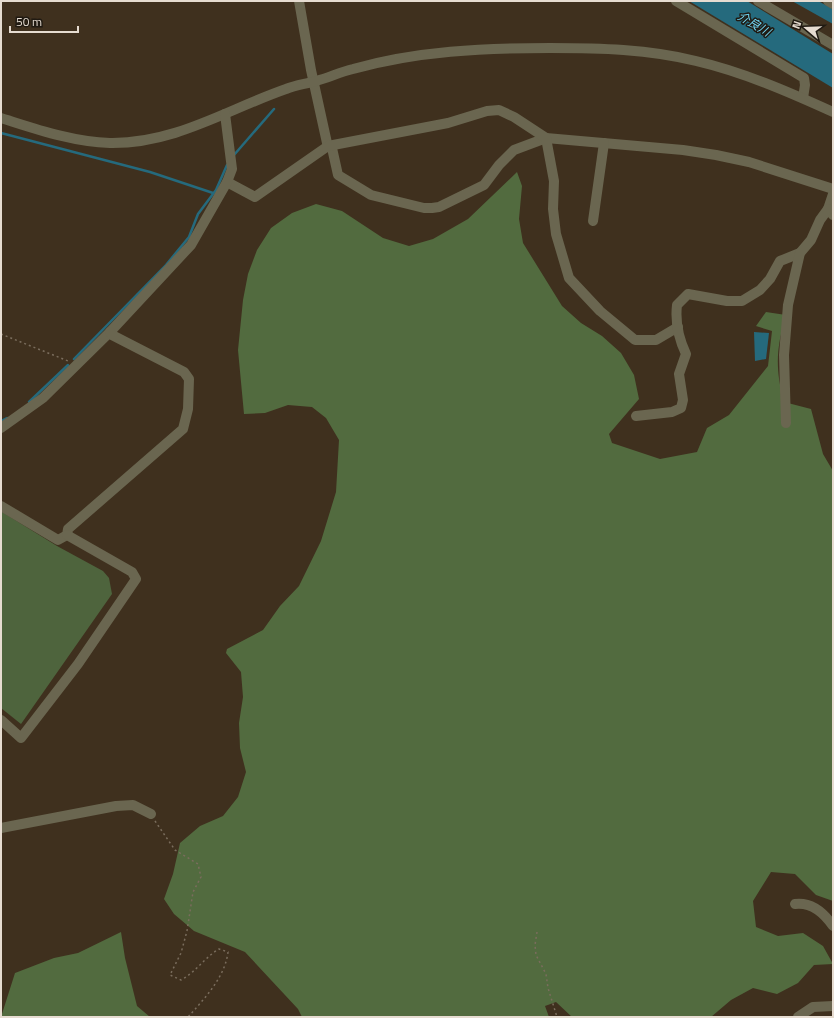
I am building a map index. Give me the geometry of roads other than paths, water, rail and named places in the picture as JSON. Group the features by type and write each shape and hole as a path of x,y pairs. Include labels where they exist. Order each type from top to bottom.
{"street":[{"path":"299,1 311,70 315,82 328,146 332,148 338,175 371,195 424,208 440,207 484,185 499,165 514,150 546,138 683,150 716,155 749,162 833,190"},
{"path":"676,1 804,78 803,98"},
{"path":"758,1 833,45"},
{"path":"828,1 833,4"},
{"path":"1,118 80,140 109,143 138,142 163,138 287,88 315,82 353,69 417,54 485,49 617,49 642,51 696,60 735,72 803,98 833,112"},
{"path":"227,182 255,197 328,146 448,123 493,110 499,110 514,117 546,138 554,181 553,209 556,234 569,278 600,311 635,340 656,340 678,327"},
{"path":"1,428 43,398 78,365 192,244 227,182 232,169 225,114"},
{"path":"593,221 604,143"},
{"path":"786,423 784,356 788,305 800,253 811,240 820,220 831,212 833,194"},
{"path":"636,416 672,412 681,408 684,400 683,387 679,374 686,354 676,318 677,305 688,294 727,301 742,301 760,290 770,279 780,261 800,253"},
{"path":"1,506 58,540 66,535 68,529 183,429 188,409 189,379 184,372 112,335 110,332"},
{"path":"1,720 21,738 78,664 136,579 132,572 75,538 66,535"},
{"path":"1,828 116,806 134,806 151,814"},
{"path":"795,904 804,903 813,906 833,926"},
{"path":"798,1017 813,1007 833,1006"}],"water":[{"name":"介良川","path":"689,1 747,1 833,54 833,88"},
{"path":"792,1 818,1 833,9 833,24"},
{"path":"754,332 769,333 766,359 755,361"}],"waterway":[{"path":"234,155 274,109"},
{"path":"1,133 150,172 213,193"},
{"path":"74,359 166,265 189,237 198,214 216,190 227,165"},
{"path":"29,402 68,365"},
{"path":"1,421 7,418"}]}
